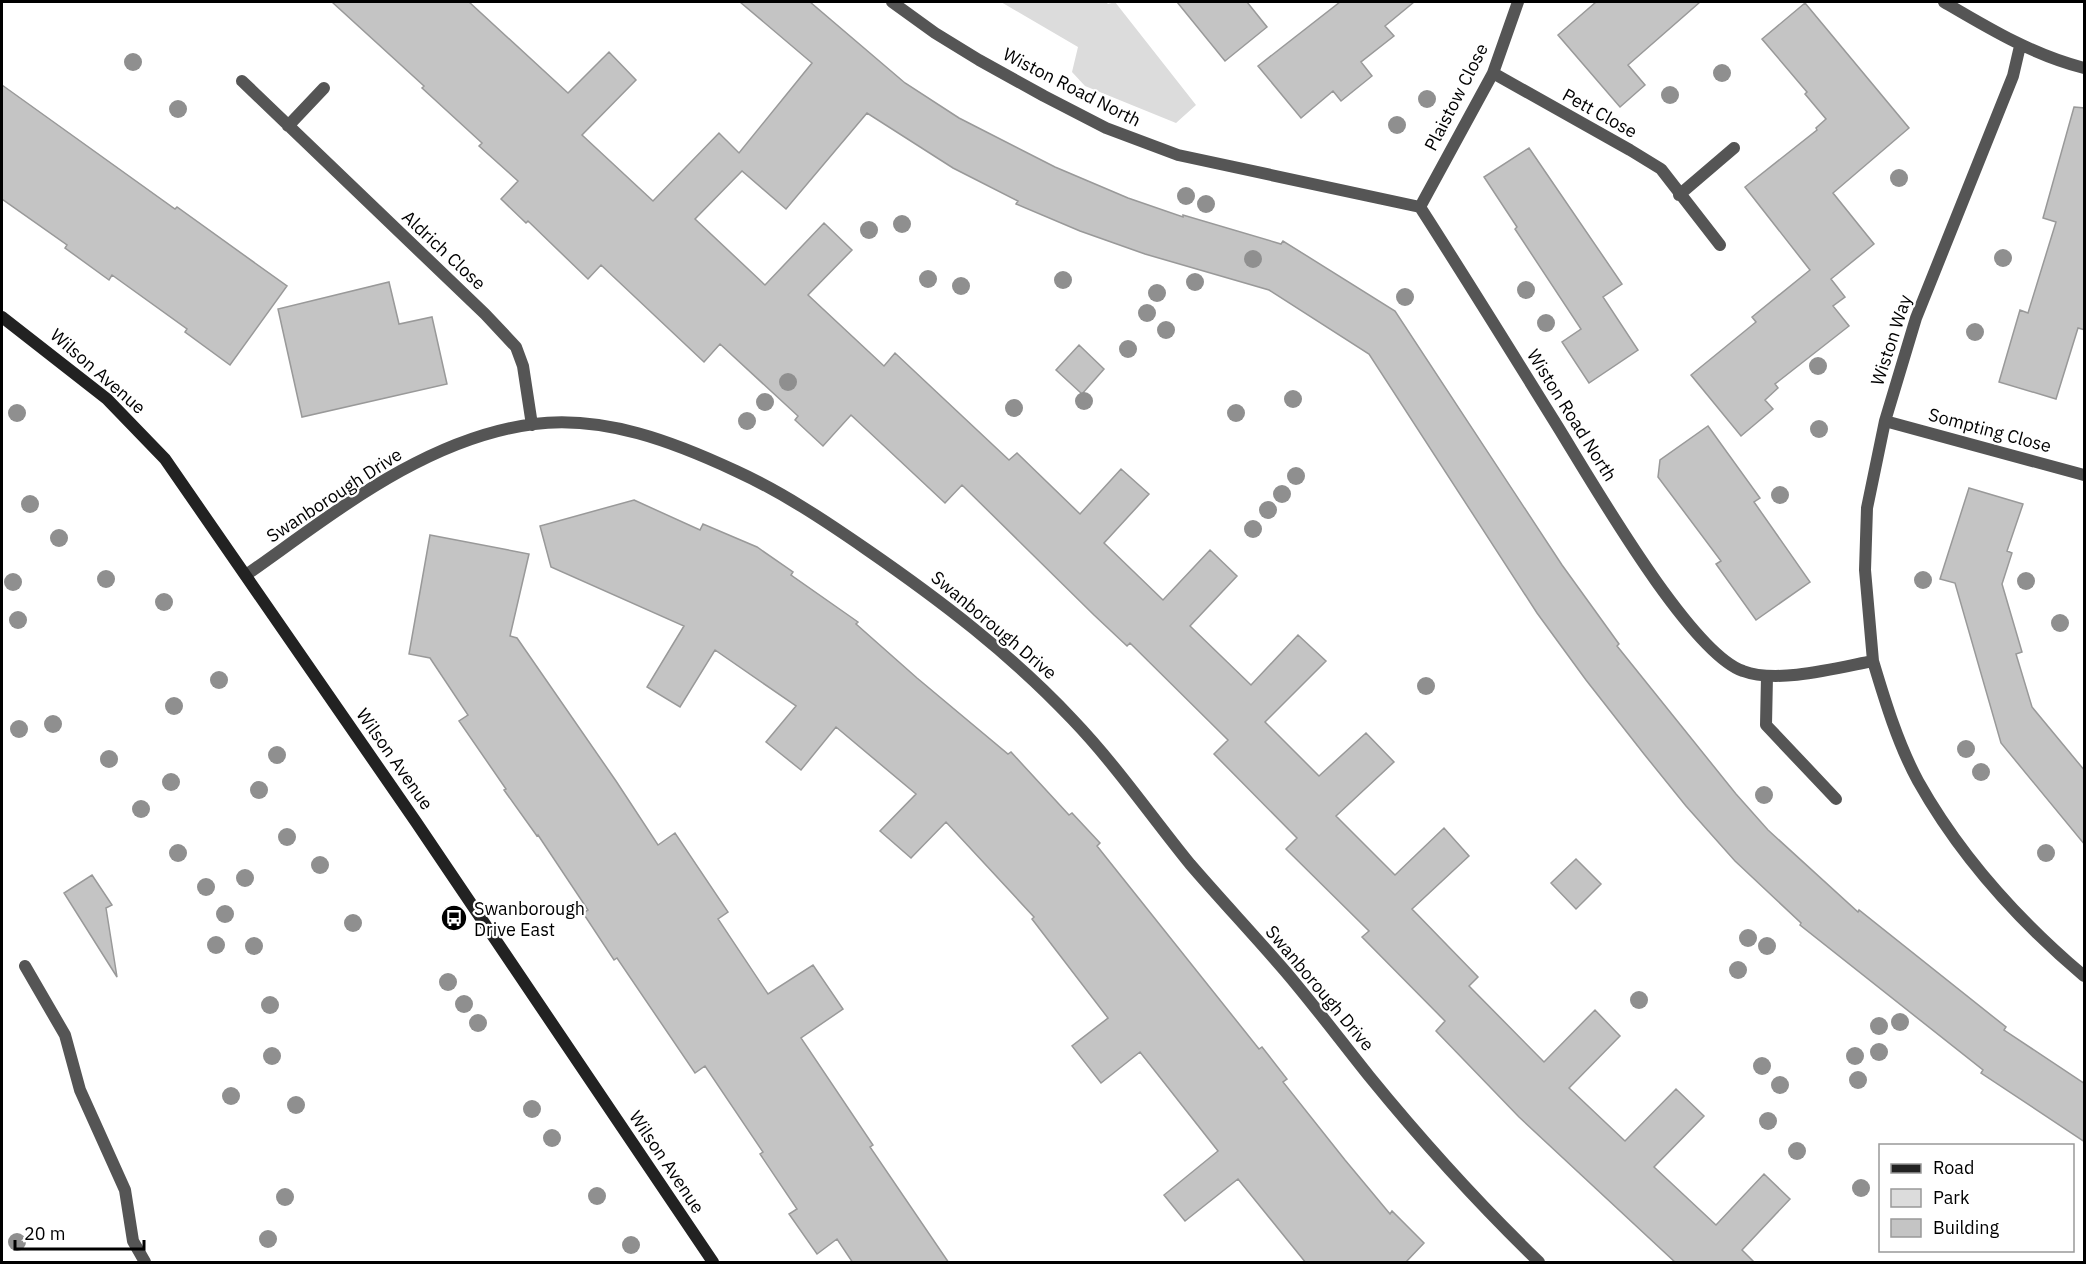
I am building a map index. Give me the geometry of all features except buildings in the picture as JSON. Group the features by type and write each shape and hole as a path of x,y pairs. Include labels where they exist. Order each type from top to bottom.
{"street":[{"name":"Wiston Road North","path":"892,2 935,33 979,60 1106,128 1178,155 1420,207 1629,540 1688,622 1720,657 1740,671 1767,676 1784,676 1873,661"},
{"name":"Plaistow Close","path":"1420,207 1492,73 1518,2"},
{"path":"1944,2 2020,46 2085,68"},
{"name":"Wiston Way","path":"1873,661 1865,570 1868,508 1885,421 1916,318 2013,76 2020,46"},
{"name":"Pett Close","path":"1492,73 1630,150 1660,170 1720,245"},
{"name":"Aldrich Close","path":"242,81 486,314 516,347 523,366 532,424"},
{"path":"288,126 324,88"},
{"path":"1679,195 1734,148"},
{"name":"Wilson Avenue","path":"2,317 81,378 144,435 165,459 410,813 713,1263"},
{"name":"Sompting Close","path":"1885,421 2085,475"},
{"name":"Swanborough Drive","path":"246,575 367,492 416,463 496,431 532,424 578,424 620,429 694,451 765,484 829,523 929,592 1023,670 1112,764 1190,864 1285,971 1372,1080 1457,1178 1539,1263"},
{"path":"1873,661 1887,707 1918,781 1959,844 1972,863 2009,906 2055,952 2085,976"},
{"path":"1767,676 1766,725 1836,799"},
{"path":"25,966 65,1035 80,1090 125,1190 133,1241 145,1263"}],"green space":[{"path":"1001,2 1106,2 1108,4 1115,2 1196,105 1176,123 1085,86 1072,72 1078,47"}],"place":[{"name":"Swanborough Drive East","path":"454,918"}]}
